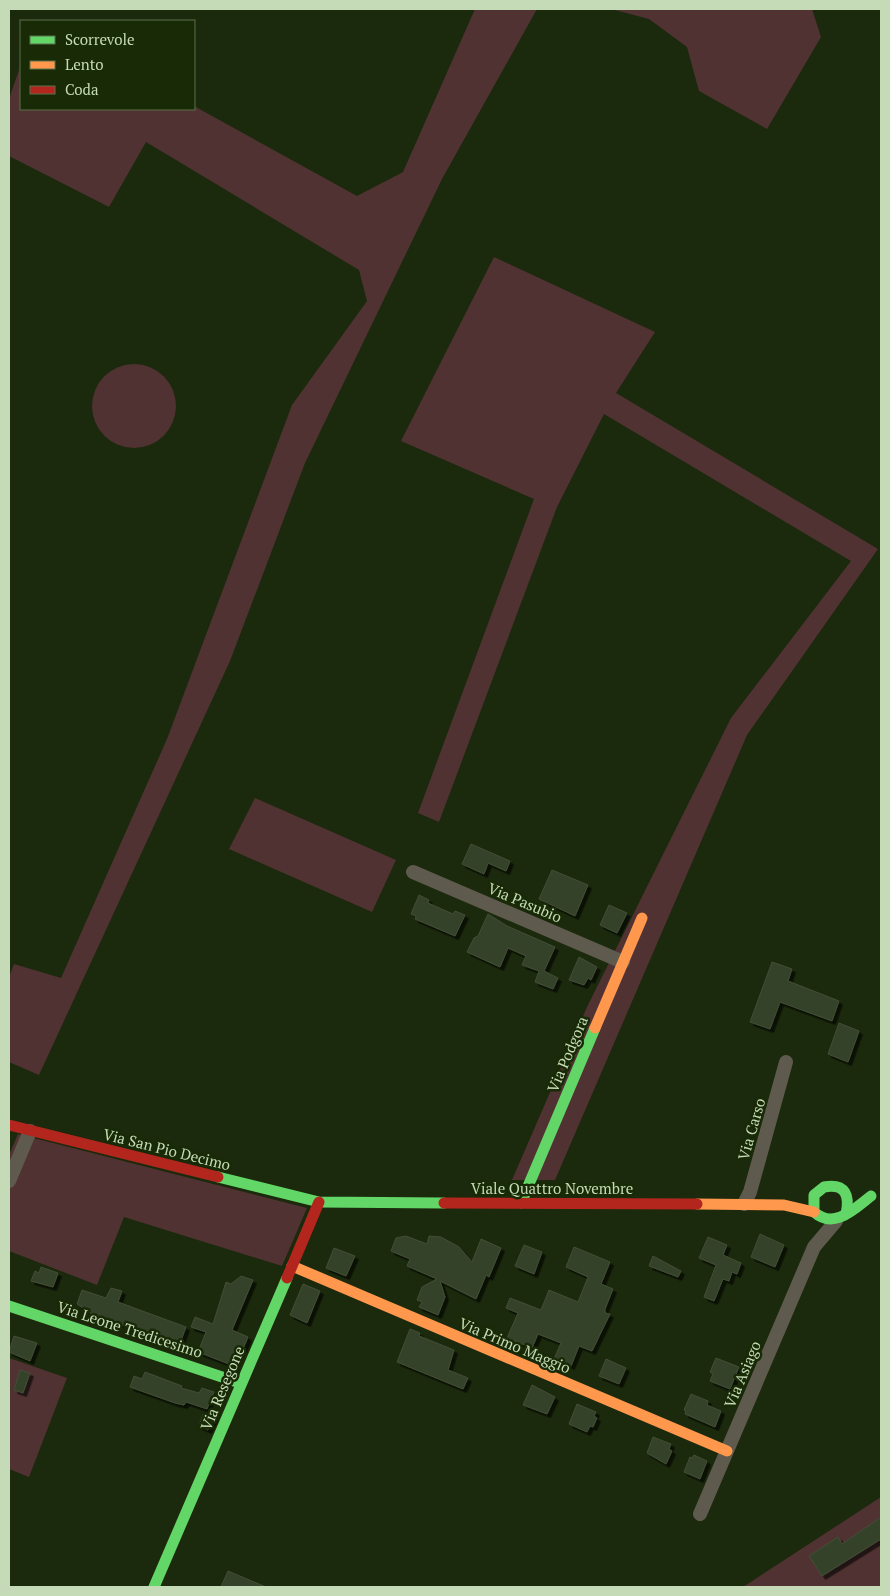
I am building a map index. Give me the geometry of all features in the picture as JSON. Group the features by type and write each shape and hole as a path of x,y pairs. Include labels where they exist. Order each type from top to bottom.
{"street":[{"name":"Via Pasubio","path":"413,872 623,962"},
{"name":"Via Podgora","path":"521,1203 642,918"},
{"name":"Via Carso","path":"744,1204 750,1192 786,1062"},
{"name":"Via San Pio Decimo","path":"9,1125 319,1202"},
{"path":"9,1181 30,1131"},
{"path":"824,1186 837,1186 842,1189 876,1195 841,1217 823,1220 816,1214 814,1195 824,1186"},
{"path":"841,1217 849,1201 842,1189"},
{"name":"Viale Quattro Novembre","path":"784,1205 814,1195"},
{"name":"Viale Quattro Novembre","path":"319,1202 744,1204 784,1205 816,1214"},
{"name":"Via Resegone","path":"154,1587 319,1202"},
{"name":"Via Asiago","path":"814,1247 816,1214"},
{"name":"Via Asiago","path":"700,1514 814,1247 841,1217"},
{"name":"Via Primo Maggio","path":"292,1266 726,1451"},
{"name":"Via Leone Tredicesimo","path":"9,1306 240,1383"}],"shaded area":[{"path":"475,9 537,9 442,179 305,463 230,661 39,1075 9,1062 9,977 14,964 61,978 167,739 292,405 367,301 359,270 146,142 109,207 9,156 9,99 19,70 20,110 195,110 195,107 357,196 403,172"},
{"path":"611,9 812,9 821,37 767,129 699,91 687,47 649,19"},
{"path":"494,257 655,332 616,393 878,549 747,735 555,1180 512,1180 587,1007 731,718 851,561 604,414 557,507 439,822 418,813 534,499 401,441"},
{"path":"134,364 150,367 164,376 173,390 176,406 173,422 164,436 150,445 134,448 118,445 104,436 95,422 92,406 95,390 104,376 118,367"},
{"path":"255,798 396,860 372,912 229,849"},
{"path":"18,1134 307,1208 282,1266 124,1217 97,1285 9,1251 9,1155"},
{"path":"9,1358 67,1378 29,1477 9,1469"},
{"path":"881,1497 881,1587 743,1587"}],"building":[{"path":"471,844 510,861 506,871 488,863 484,874 462,864"},
{"path":"552,870 588,885 575,916 539,899"},
{"path":"419,895 429,900 428,903 453,914 455,911 465,915 455,936 415,919 416,916 411,914"},
{"path":"609,905 627,913 617,933 600,925"},
{"path":"488,914 507,926 555,947 544,971 558,978 553,989 535,982 539,971 522,965 526,956 508,948 500,967 467,952 474,938 478,936"},
{"path":"579,957 597,967 591,980 588,978 584,985 569,980"},
{"path":"772,962 792,969 788,981 839,1001 832,1021 780,1002 770,1029 750,1022"},
{"path":"839,1023 859,1031 848,1062 828,1054"},
{"path":"760,1234 784,1245 775,1267 751,1257"},
{"path":"406,1236 427,1244 429,1236 441,1237 459,1247 472,1262 481,1239 501,1248 489,1277 486,1275 476,1299 440,1281 445,1297 438,1315 419,1307 422,1302 417,1300 422,1287 437,1279 407,1266 410,1259 391,1251 396,1238"},
{"path":"708,1237 727,1245 723,1255 741,1263 737,1274 732,1272 729,1281 723,1279 714,1301 704,1297 716,1265 699,1258"},
{"path":"524,1245 542,1252 534,1274 515,1266"},
{"path":"574,1247 610,1262 601,1284 613,1289 605,1309 605,1313 610,1314 592,1351 579,1346 571,1366 554,1359 561,1343 538,1334 532,1348 507,1338 518,1313 506,1308 510,1298 541,1310 549,1290 578,1302 588,1277 566,1267"},
{"path":"334,1248 355,1256 346,1276 326,1268"},
{"path":"653,1256 681,1271 678,1277 649,1266"},
{"path":"41,1267 58,1273 53,1287 31,1281 35,1271 39,1273"},
{"path":"241,1276 253,1280 232,1330 248,1337 243,1349 236,1346 229,1364 198,1352 206,1332 191,1327 195,1317 213,1324 226,1282 231,1284"},
{"path":"303,1284 320,1291 307,1323 290,1315"},
{"path":"111,1288 122,1291 118,1302 186,1327 179,1346 90,1313 77,1304 82,1290 106,1298"},
{"path":"410,1329 420,1333 419,1336 454,1350 448,1370 468,1378 463,1389 397,1362"},
{"path":"14,1336 37,1343 30,1361 9,1352"},
{"path":"716,1358 739,1367 730,1389 710,1381 713,1374 710,1372"},
{"path":"606,1359 626,1368 619,1384 599,1376"},
{"path":"20,1370 30,1373 23,1393 14,1390"},
{"path":"145,1372 182,1386 181,1388 199,1393 202,1388 214,1392 207,1409 186,1402 184,1405 175,1403 130,1387 134,1376 142,1379"},
{"path":"532,1385 555,1397 547,1414 523,1405"},
{"path":"691,1394 708,1401 707,1405 721,1411 715,1427 685,1414 686,1411 684,1410"},
{"path":"577,1404 596,1412 594,1416 597,1418 593,1427 590,1426 587,1432 569,1424"},
{"path":"203,1414 214,1417 208,1430 199,1426"},
{"path":"653,1437 671,1444 669,1449 672,1451 666,1464 647,1453"},
{"path":"694,1455 707,1461 700,1479 684,1472 690,1457 692,1458"},
{"path":"881,1517 881,1539 822,1576 809,1556 838,1537 842,1544"},
{"path":"228,1571 266,1587 221,1587"}],"traffic: fast":[{"path":"521,1203 595,1028"},
{"path":"218,1177 319,1202 444,1203"},
{"path":"846,1214 847,1196 842,1189 831,1186 824,1187 814,1195 814,1212 821,1217 829,1219 844,1216 871,1196"},
{"path":"154,1587 287,1278"},
{"path":"9,1306 240,1383"}],"traffic: slow":[{"path":"595,1028 642,918"},
{"path":"697,1204 784,1205 814,1212"},
{"path":"292,1266 727,1451"}],"traffic: jam":[{"path":"9,1125 218,1177"},
{"path":"287,1278 319,1202"},
{"path":"444,1203 697,1204"}]}
